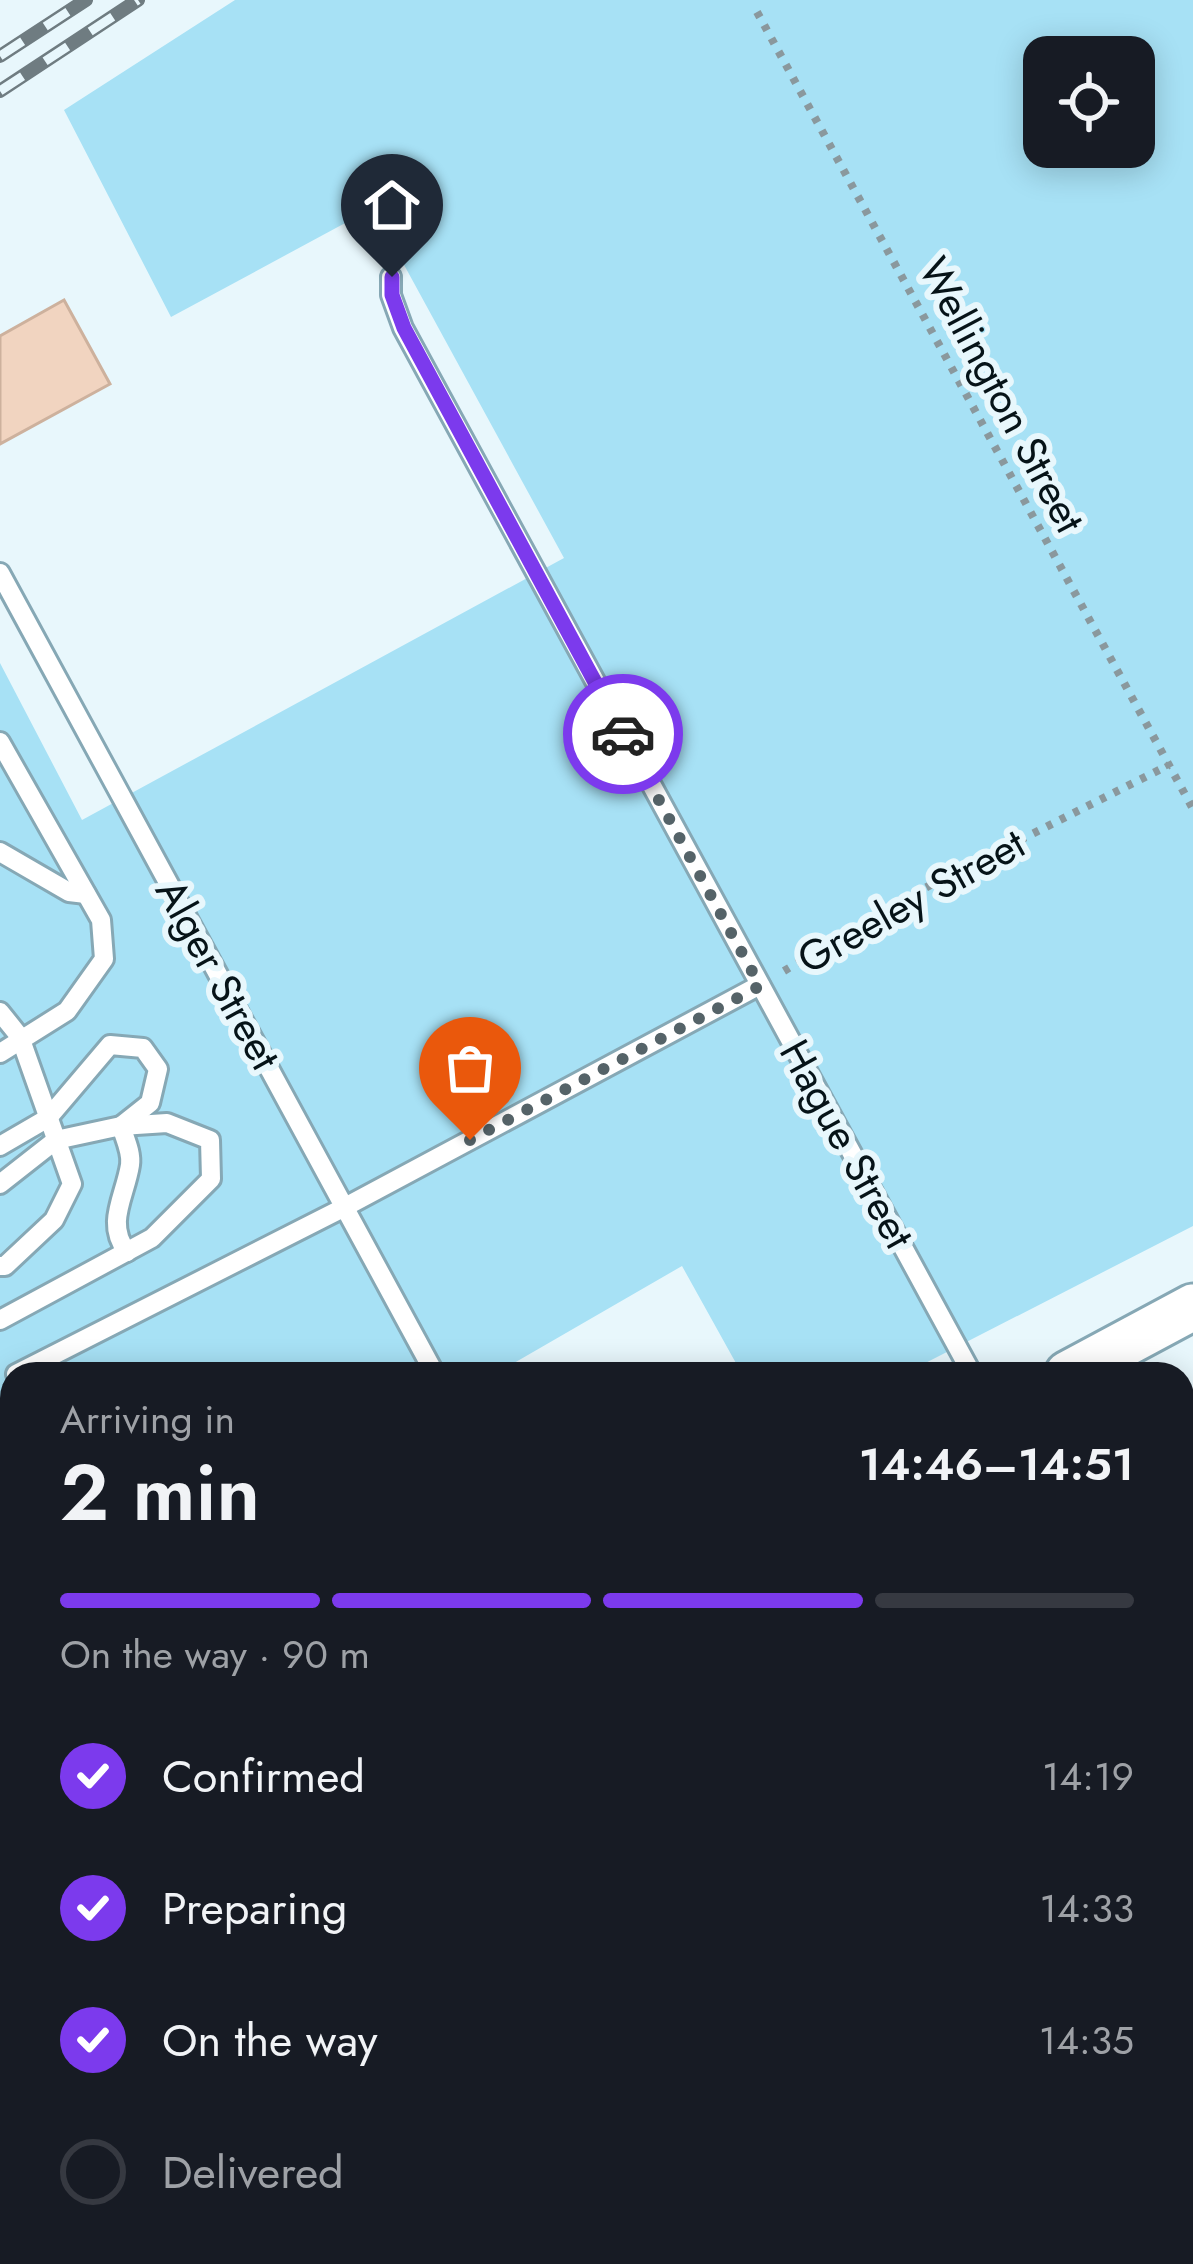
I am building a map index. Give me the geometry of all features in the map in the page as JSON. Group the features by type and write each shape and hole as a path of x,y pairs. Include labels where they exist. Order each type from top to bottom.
{"street":[{"path":"1090,1362 1193,1306"}],"lane":[{"name":"Hague Street","path":"392,277 392,295 404,328 965,1362"},
{"name":"Alger Street","path":"0,573 429,1362"},
{"path":"0,742 101,920 104,959 67,1011 0,1053"},
{"path":"0,852 69,892 86,894"},
{"name":"Greeley Street","path":"40,1362 345,1207 760,986"},
{"path":"0,1012 20,1037 72,1184 54,1220 0,1266"},
{"path":"0,1146 48,1118 110,1045 143,1048 158,1069 150,1103 121,1126"},
{"path":"0,1184 56,1140 121,1126 166,1123 210,1141 211,1179 152,1238 0,1320"},
{"path":"121,1126 132,1160 117,1210 116,1238 127,1252"}],"path":[{"name":"Wellington Street","path":"757,12 1193,808"},
{"name":"Greeley Street","path":"760,986 909,896 1169,765"}],"shaded area":[{"path":"235,0 1193,0 1193,1226 927,1362 735,1362 682,1266 516,1362 0,1362 0,663 82,820 564,558 373,208 171,317 64,110"}],"building":[{"path":"64,300 110,384 0,444 0,336"}],"railway":[{"path":"0,56 86,0"},
{"path":"0,91 138,0"}],"way so far":[{"path":"470,1140 760,986 623,734"}],"route":[{"path":"392,277 392,295 404,328 623,734"}]}
